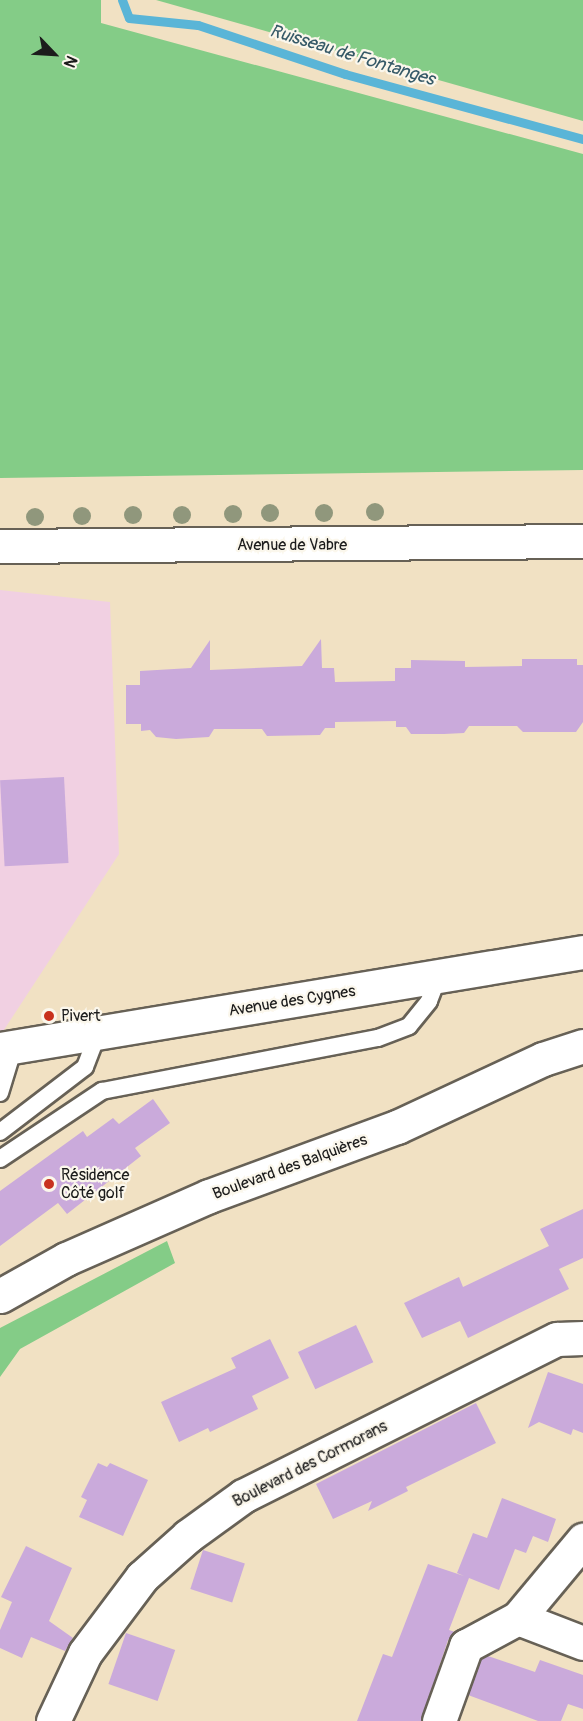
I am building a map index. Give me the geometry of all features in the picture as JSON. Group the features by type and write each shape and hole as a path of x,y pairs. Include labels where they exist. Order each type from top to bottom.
{"street":[{"name":"Avenue de Vabre","path":"0,546 583,541"},
{"name":"Avenue des Cygnes","path":"7,1048 583,951"},
{"name":"Boulevard des Balquières","path":"0,1296 66,1258 199,1201 397,1127 543,1059 583,1046"},
{"name":"Boulevard des Cormorans","path":"53,1721 85,1653 142,1577 188,1536 243,1496 557,1339 583,1338"},
{"path":"439,1721 466,1646 518,1618 583,1540"},
{"path":"518,1618 583,1643"}],"lane":[{"path":"0,1159 102,1091 378,1038 409,1026 429,1000 438,977"},
{"path":"0,1132 85,1067 98,1033"},
{"path":"0,1093 7,1048"}],"shaded area":[{"path":"0,590 110,602 119,854 0,1036"}],"green space":[{"path":"0,0 101,0 101,23 583,154 583,470 0,478"},
{"path":"156,0 583,0 583,121"},
{"path":"167,1241 175,1263 20,1349 0,1377 0,1328"}],"building":[{"path":"321,639 322,668 334,668 335,682 395,681 395,668 411,668 411,660 465,661 465,667 522,666 522,659 577,659 577,665 583,665 583,722 576,732 523,732 517,726 469,726 464,733 411,734 406,727 396,727 396,721 335,722 335,728 325,728 320,735 267,736 262,729 214,729 209,737 176,739 156,737 150,730 141,731 141,724 126,724 126,685 140,685 140,671 191,668 210,640 210,670 302,666"},
{"path":"64,777 69,863 5,866 0,780"},
{"name":"Résidence Côté golf","path":"153,1099 170,1123 135,1148 141,1156 67,1214 58,1203 0,1246 0,1191 83,1131 87,1137 113,1118 119,1124"},
{"path":"583,1209 583,1258 559,1269 569,1289 468,1338 460,1321 422,1338 404,1303 459,1277 463,1287 549,1246 540,1229"},
{"path":"356,1325 373,1362 315,1389 298,1352"},
{"path":"270,1339 289,1378 252,1396 258,1409 210,1432 208,1428 179,1442 161,1402 236,1368 231,1358"},
{"path":"548,1372 583,1384 583,1433 573,1429 571,1435 539,1422 528,1428"},
{"path":"476,1403 496,1443 406,1487 408,1491 368,1511 372,1501 333,1519 316,1484"},
{"path":"98,1463 107,1467 110,1463 148,1480 123,1536 79,1517 87,1500 81,1497"},
{"path":"502,1498 556,1519 548,1542 533,1536 526,1553 515,1549 499,1590 469,1578 449,1630 455,1632 448,1640 421,1721 357,1721 383,1654 392,1657 428,1564 464,1576 457,1573 473,1533 487,1538"},
{"path":"26,1546 72,1568 49,1621 73,1638 65,1651 31,1637 22,1658 0,1648 0,1630 12,1602 1,1597"},
{"path":"203,1550 245,1564 232,1603 190,1589"},
{"path":"126,1633 175,1650 158,1701 108,1684"},
{"path":"488,1656 535,1672 540,1660 583,1675 583,1709 568,1704 561,1721 538,1721 468,1695 481,1659"}],"waterway":[{"name":"Ruisseau de Fontanges","path":"122,0 129,18 198,25 345,74 583,139"}],"place":[{"name":"Pivert","path":"49,1016"},
{"name":"Résidence Côté golf","path":"49,1184"}]}
